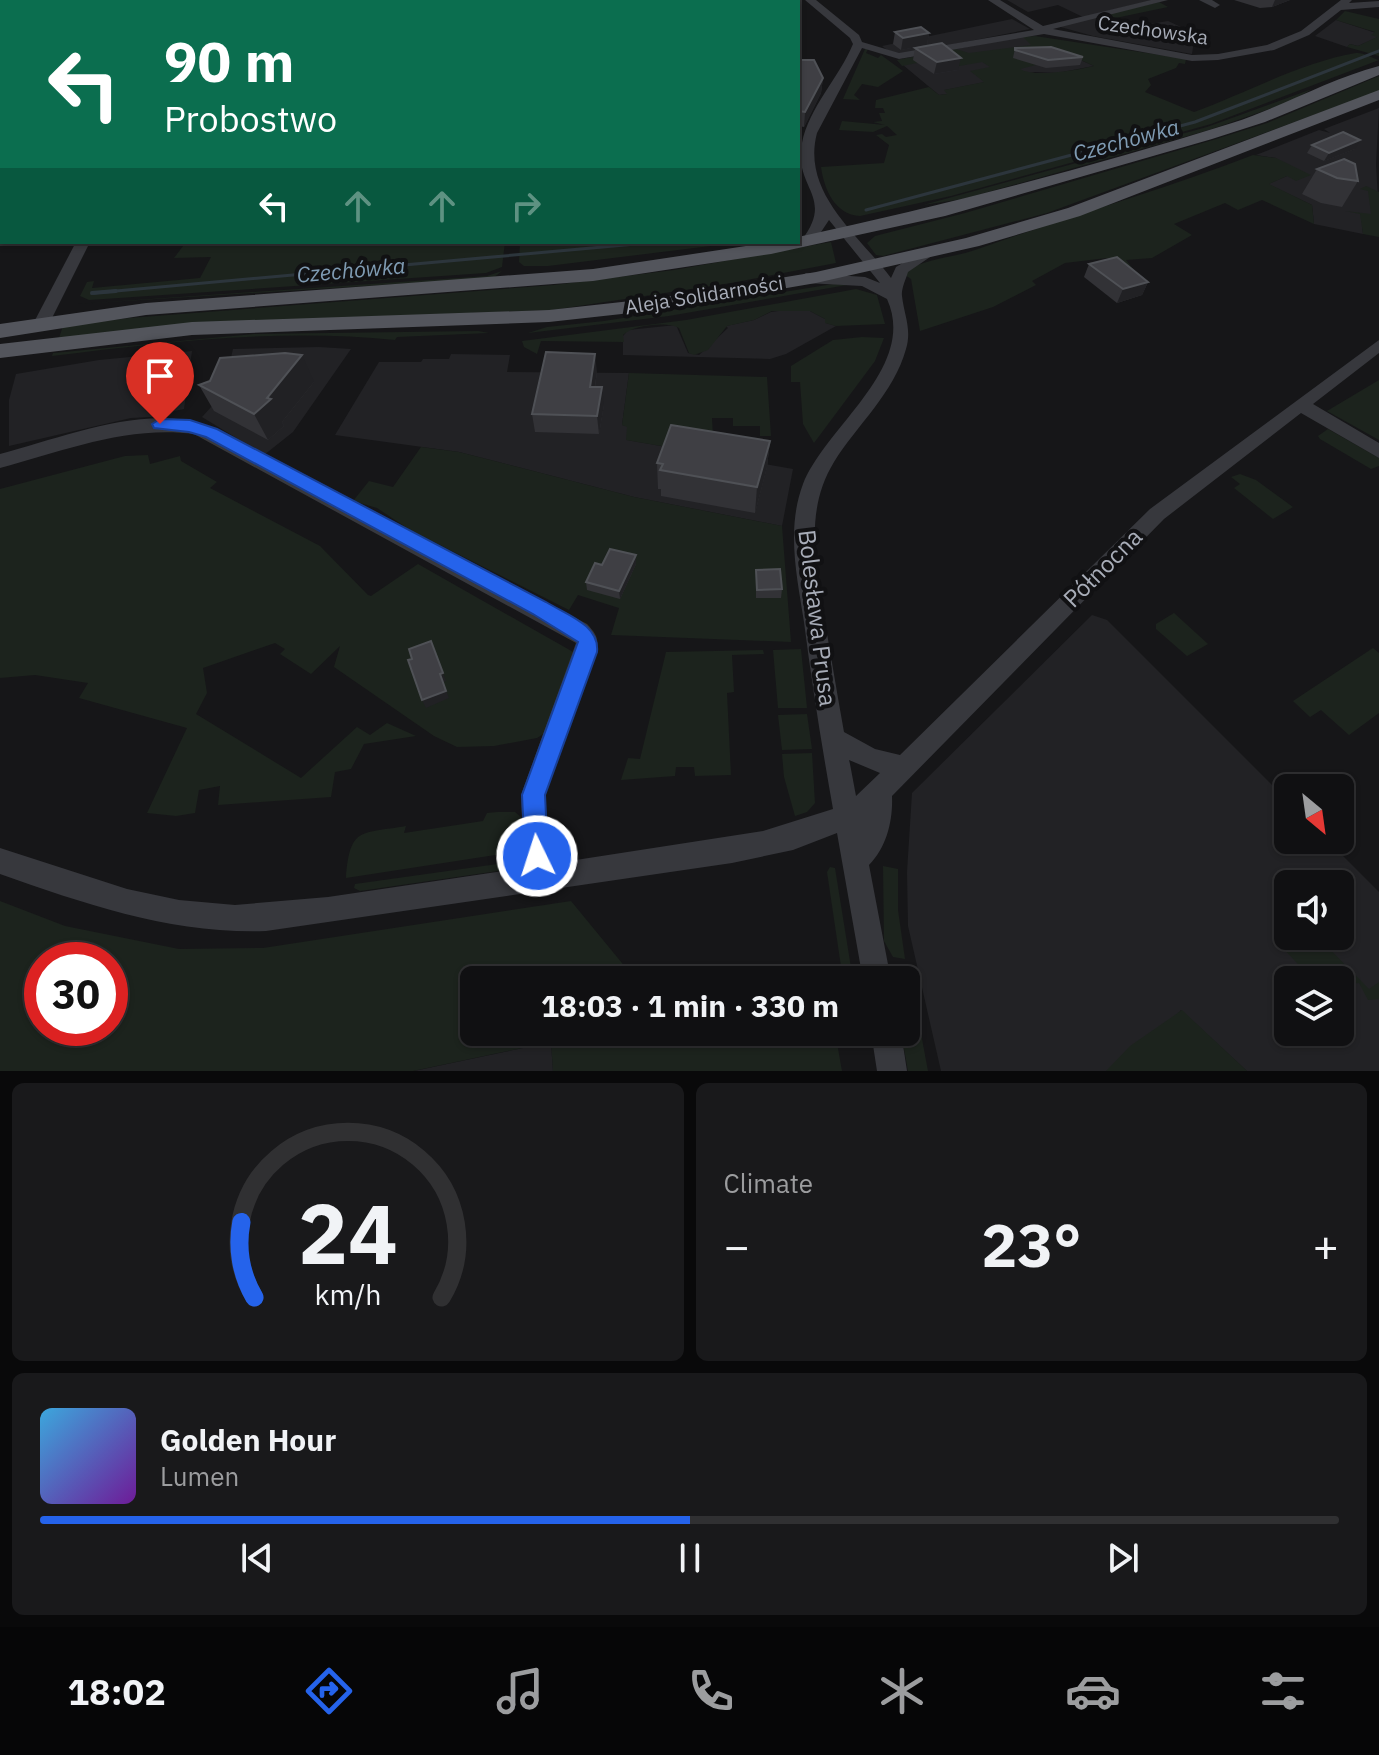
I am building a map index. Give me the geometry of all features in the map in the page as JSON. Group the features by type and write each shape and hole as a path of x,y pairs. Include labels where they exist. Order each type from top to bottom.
{"main road":[{"name":"Aleja Solidarności","path":"800,243 883,225 1222,132 1379,70"},
{"name":"Aleja Solidarności","path":"0,349 218,327 443,321 510,335 565,315 658,304 929,253 1087,208 1379,95"},
{"name":"Aleja Solidarności","path":"0,331 114,313 580,276 718,258 792,244"},
{"path":"54,300 70,307 114,313"},
{"path":"0,349 41,324"}],"street":[{"path":"802,0 841,25"},
{"path":"810,0 855,37 858,44 899,56 1043,30 1163,0"},
{"path":"993,0 1043,30"},
{"path":"1204,0 1215,5"},
{"name":"Czechowska","path":"1043,30 1192,58 1218,57 1250,53 1282,43 1305,33 1344,3 1379,4"},
{"name":"Bolesława Prusa","path":"858,44 806,147 808,174 822,200 894,297 902,322 895,359 818,472 806,505 805,554 875,966"},
{"path":"808,241 822,225 822,200"},
{"path":"835,216 883,225"},
{"path":"41,324 82,244"},
{"path":"806,278 865,282 894,297 901,270 929,253"},
{"name":"Północna","path":"0,861 98,894 206,917 283,915 728,850 810,830 848,814 880,790 1147,523 1379,345"},
{"path":"1302,406 1379,451"},
{"path":"0,461 140,426 171,424 198,428 579,631 588,640 533,795 538,879"},
{"path":"834,739 871,760 904,767"},
{"path":"856,859 871,845 880,810 880,790"},
{"path":"888,1046 892,1071"}],"shaded area":[{"path":"1007,0 1152,0 1083,17 1058,5 1028,12"},
{"path":"1159,2 1168,7 1106,20 1127,26 1155,25 1118,29 1096,23 1101,21 1094,17"},
{"path":"1345,11 1379,19 1379,56 1347,47 1350,44 1358,46 1377,37 1371,35 1375,32 1336,20"},
{"path":"1094,17 1119,29 1168,21 1205,38 1194,41 1192,54 1093,36 1057,26"},
{"path":"1012,19 1030,29 904,54 892,54 882,46"},
{"path":"1336,20 1376,33 1378,37 1358,46 1350,44 1347,47 1315,36"},
{"path":"1026,36 1094,66 1057,73 1035,72 945,90 948,94 939,95 897,60"},
{"path":"1035,36 1186,59 1185,64 1179,63 1176,68 1148,79 1151,85 1145,92 1194,112 1336,57 1359,53 1379,60 1211,124 951,196 860,216 851,215 837,206 828,192 821,167 884,163 889,145 876,135 897,135 887,126 873,132 839,130 842,121 885,125 873,122 882,121 879,113 885,113 883,108 875,108 876,100 929,87 939,95 947,94 944,90 984,82 970,71 990,67 982,62 954,67 922,62 902,66 897,60 956,49 969,53 1031,45 1023,37","holes":["1072,56 1094,66 1046,73 1020,69"]},
{"path":"865,49 868,49 866,53 878,58 881,55 903,71 878,87 862,84 854,95 860,100 843,99"},
{"path":"1379,76 1379,91 1047,213 883,256 876,255 867,243 875,236 965,213 1267,123"},
{"path":"1312,89 1289,102 1209,130 963,199 923,205 1207,127"},
{"path":"1379,108 1376,164 1379,217 1361,214 1363,234 1314,224 1312,205 1268,184 1287,176 1276,158 1256,155 1319,130 1330,133 1324,129"},
{"path":"1253,155 1276,158 1311,175 1296,181 1287,176 1269,184 1312,205 1314,224 1262,200 1238,210 1225,203 1174,224 1192,235 1152,258 1126,260 1133,269 1127,271 1107,258 1065,263 1032,281 1036,285 993,307 920,331 911,279 902,273 911,268 978,249"},
{"path":"1366,186 1379,192 1379,237 1363,234 1360,214 1345,211 1371,214 1368,191 1360,189"},
{"path":"831,242 836,263 731,283 552,310 190,324 59,338 63,326 129,318 554,285 674,270"},
{"path":"184,244 505,244 502,267 486,273 89,300 80,296 87,282 94,281 92,288 200,278 211,257 174,258"},
{"path":"520,244 727,244 548,266 524,266 519,262"},
{"path":"502,271 493,278 77,304 487,276"},
{"path":"833,284 847,285 669,316 528,333 547,327 604,321"},
{"path":"856,289 877,295 885,324 836,326 825,323 825,319 810,311 772,311 754,320 727,326 708,350 694,355 689,353 679,328 667,325 634,329 623,335 624,342 541,341 537,354 524,347 522,341 686,320"},
{"path":"793,309 810,311 836,326 786,354 770,359 623,355 623,336 628,330 676,325 688,353 699,355 728,328 726,326 754,320 771,312"},
{"path":"489,333 397,337 395,340 309,335 224,338 52,356 53,353 254,334"},
{"path":"884,338 875,361 814,443 803,424 800,382 791,382 791,366 833,340"},
{"path":"233,349 351,349 293,432 264,455 202,417 222,395"},
{"path":"192,351 184,409 174,411 169,416 131,418 9,446 9,400 16,374 99,360"},
{"path":"451,354 510,355 507,372 629,373 622,425 627,426 627,440 793,469 782,526 634,497 459,452 335,435 379,362 449,359"},
{"path":"629,373 767,377 771,436 760,436 760,426 733,426 733,418 712,418 714,455 626,440 627,427 622,425"},
{"path":"1379,380 1379,440 1327,411"},
{"path":"1328,429 1379,458 1379,466 1371,469 1320,439 1318,436"},
{"path":"421,447 459,452 634,497 782,526 791,642 611,635 619,608 578,595 569,610 410,530 377,508 353,501 369,481 393,487"},
{"path":"148,455 150,464 180,456 181,461 217,482 210,488 320,546 368,595 371,596 418,564 575,653 548,731 537,738 494,746 457,747 434,736 334,667 340,646 311,674 280,654 285,649 275,643 203,668 207,693 196,714 301,778 357,727 370,735 387,723 416,736 364,744 351,769 335,772 331,797 218,805 220,786 199,790 195,813 176,816 147,813 187,728 79,698 88,683 35,675 0,678 0,489 125,456"},
{"path":"1240,474 1256,480 1293,507 1273,519 1234,488 1240,484 1231,477"},
{"path":"1174,613 1208,644 1187,656 1156,629 1156,624"},
{"path":"1092,615 1107,620 1274,787 1274,854 1341,854 1379,892 1379,1071 1247,1071 1181,1010 1131,1071 941,1071 920,979 920,966 917,966 908,926 907,872 912,793"},
{"path":"1373,648 1379,653 1379,713 1349,735 1321,710 1310,717 1293,701"},
{"path":"801,649 807,708 778,708 773,650"},
{"path":"763,650 764,654 732,655 734,692 727,693 731,775 695,776 694,767 676,767 675,776 621,780 628,758 640,759 666,652"},
{"path":"807,714 812,749 782,750 778,715"},
{"path":"812,753 815,803 807,812 795,816 784,777 782,754"},
{"path":"515,812 522,818 521,851 346,878 351,849 355,841 368,832 406,826 404,833 483,821 487,813"},
{"path":"512,862 512,869 360,891 354,888 355,884"},
{"path":"883,866 898,869 898,910 905,959 893,957 884,941"},
{"path":"830,867 835,868 851,966 841,966 827,872"},
{"path":"0,901 65,926 179,949 263,948 571,901 624,966 460,966 460,1046 532,1046 413,1071 0,1071"},
{"path":"1285,950 1331,950 1346,966 1300,966"},
{"path":"1354,974 1369,989 1379,982 1379,999 1368,1000 1359,983 1354,984"},
{"path":"1182,1010 1247,1071 1106,1071 1130,1046"},
{"path":"920,1028 928,1071 908,1071 904,1046 920,1046"},
{"path":"532,1046 551,1046 553,1071 414,1071"},
{"path":"551,1046 838,1046 842,1071 553,1071"}],"building":[{"path":"921,27 929,33 903,38 895,32"},
{"path":"942,43 961,58 937,62 915,48"},
{"path":"1051,47 1083,57 1048,60 1015,50 1015,48"},
{"path":"800,60 814,60 823,78 805,112 800,111"},
{"path":"1343,132 1360,140 1329,153 1312,145"},
{"path":"1344,159 1355,164 1358,181 1337,178 1317,169"},
{"path":"1117,257 1148,282 1123,289 1089,264"},
{"path":"546,352 595,354 590,387 602,387 597,416 532,414"},
{"path":"285,353 302,355 267,398 271,399 254,414 199,385 210,381 220,358"},
{"path":"671,425 770,441 757,487 660,470 663,464 657,463"},
{"path":"610,549 636,555 619,591 586,582 595,563 602,565"},
{"path":"780,569 782,589 757,590 756,570"},
{"path":"431,641 446,691 422,700 408,660 412,659 409,649"}],"waterway":[{"name":"Czechówka","path":"866,210 1195,122 1379,51"},
{"name":"Czechówka","path":"94,293 636,244"},
{"name":"Czechówka","path":"92,293 116,291"}],"route":[{"path":"160,424 190,426 211,433 540,608 585,636 588,640 586,652 533,795 537,856"}]}
